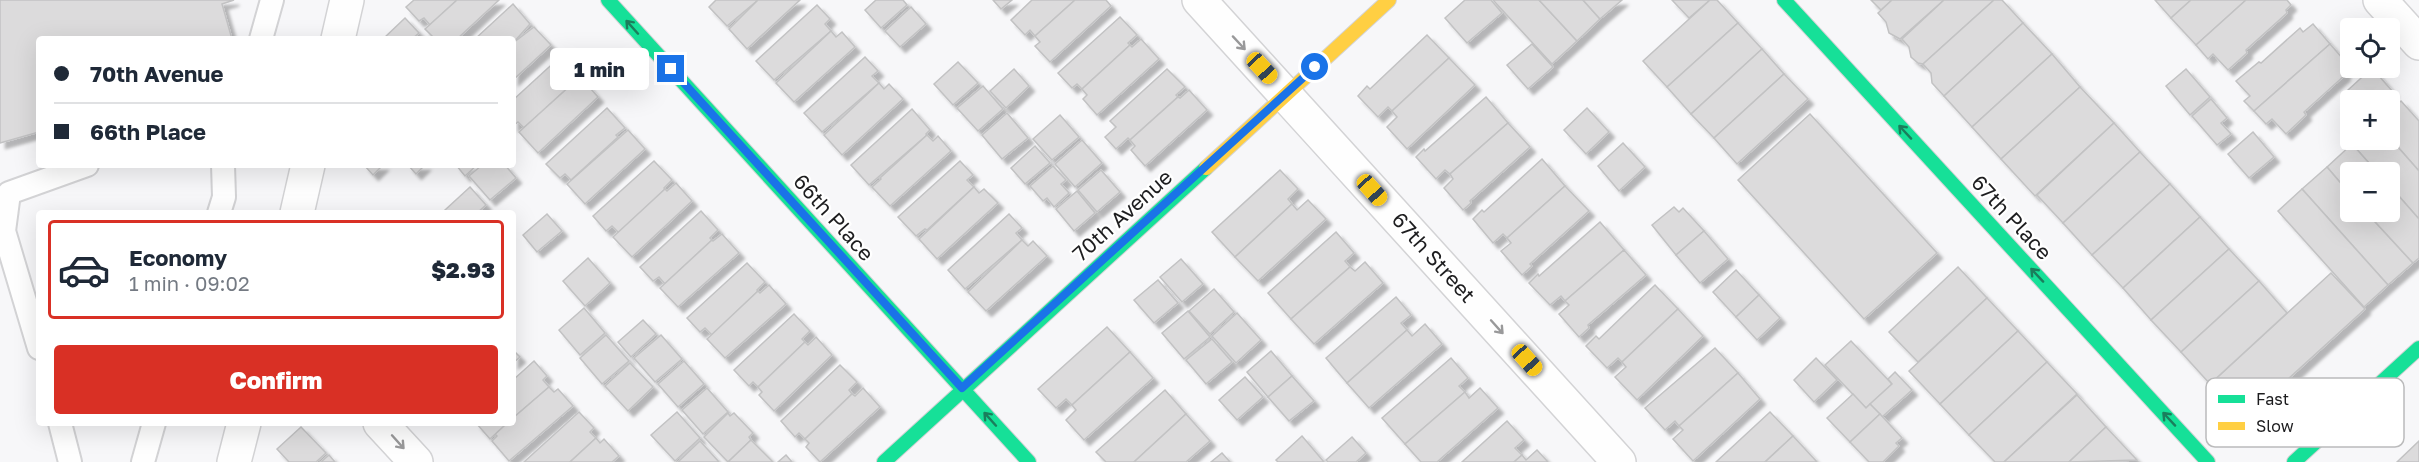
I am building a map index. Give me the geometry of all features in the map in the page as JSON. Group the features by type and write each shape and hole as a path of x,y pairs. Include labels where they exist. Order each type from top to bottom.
{"street":[{"path":"339,36 347,0"},
{"name":"66th Place","path":"608,0 1029,462"},
{"name":"67th Street","path":"1199,0 1619,462"},
{"name":"70th Avenue","path":"884,462 962,388 1389,0"},
{"name":"67th Place","path":"1784,0 2208,462"},
{"path":"2380,0 2419,43"},
{"path":"298,210 307,168"},
{"path":"2386,378 2419,348"},
{"path":"234,462 243,426"},
{"path":"383,426 416,462"},
{"path":"2294,462 2310,447"}],"lane":[{"path":"262,36 272,0"},
{"path":"36,338 4,231 9,193 79,168"},
{"path":"220,210 224,197 223,168"},
{"path":"61,426 70,462"},
{"path":"142,462 153,426"}],"building":[{"path":"0,0 234,0 222,4 231,36 36,36 36,133 0,143"},
{"path":"414,0 457,0 430,25 424,18 419,21 406,7"},
{"path":"457,0 499,0 460,36 432,36 425,29"},
{"path":"716,0 758,0 727,26 709,7"},
{"path":"758,0 800,0 747,49 729,29"},
{"path":"876,0 903,0 907,5 881,28 865,10"},
{"path":"993,0 1012,0 1001,9"},
{"path":"1032,0 1075,0 1035,36 1030,30 1025,35 1011,20"},
{"path":"1075,0 1106,0 1111,6 1050,62 1035,46 1040,42 1035,36"},
{"path":"1465,0 1491,0 1502,13 1467,43 1445,18"},
{"path":"1493,0 1539,0 1577,41 1552,64"},
{"path":"1539,0 1583,0 1600,19 1577,41"},
{"path":"1583,0 1622,0 1600,19"},
{"path":"1672,0 1710,0 1689,18"},
{"path":"1710,0 1717,0 1738,23 1667,87 1643,61"},
{"path":"1871,0 1892,0 1881,10"},
{"path":"1892,0 1944,0 1900,39 1889,33 1886,22 1878,13"},
{"path":"1944,0 1994,0 1923,64 1918,63 1911,57 1909,47 1902,39"},
{"path":"1994,0 2002,0 2023,23 1944,96 1932,83 1931,73 1923,64"},
{"path":"2155,0 2191,0 2171,18"},
{"path":"2191,0 2246,0 2196,45 2171,18"},
{"path":"2246,0 2287,0 2291,5 2286,10 2287,13 2246,50 2247,53 2228,70 2213,54 2208,59 2196,45"},
{"path":"513,4 530,24 516,40 516,36 478,36"},
{"path":"817,5 830,19 825,24 831,31 774,80 756,61"},
{"path":"911,7 926,24 900,47 885,31"},
{"path":"1120,17 1137,35 1128,43 1130,45 1082,89 1077,84 1072,88 1058,73"},
{"path":"405,18 419,33 416,36 386,36"},
{"path":"1738,23 1762,49 1691,114 1667,87"},
{"path":"2023,23 2052,54 1972,127 1944,96"},
{"path":"2313,24 2330,44 2254,111 2244,101 2250,96 2236,81 2259,62 2261,63 2300,28 2303,32"},
{"path":"534,27 551,45 516,77 516,41"},
{"path":"831,31 836,37 842,32 855,47 794,102 776,83"},
{"path":"1427,35 1449,58 1392,111 1388,107 1378,117 1358,96 1367,86 1370,89"},
{"path":"1141,39 1159,59 1097,115 1083,99 1087,95 1082,89 1130,45 1132,47"},
{"path":"1532,44 1553,67 1528,89 1507,65"},
{"path":"2330,44 2340,56 2342,78 2304,112 2306,115 2286,134 2272,119 2266,124 2254,111"},
{"path":"1762,49 1784,74 1714,138 1691,114"},
{"path":"2052,54 2080,87 2001,159 1972,127"},
{"path":"560,57 578,76 524,128 518,122 516,124 516,97"},
{"path":"865,57 878,71 872,76 879,83 822,132 804,113"},
{"path":"1449,58 1475,85 1407,149 1387,127 1397,117 1392,111"},
{"path":"958,62 978,83 953,105 934,84"},
{"path":"1014,69 1029,86 1006,108 990,91"},
{"path":"1167,69 1185,87 1176,95 1178,97 1130,140 1128,138 1116,149 1105,137 1116,127 1110,121"},
{"path":"2186,69 2210,97 2190,115 2166,86"},
{"path":"1784,74 1808,99 1737,164 1714,138"},
{"path":"2361,78 2381,78 2391,90 2348,90"},
{"path":"582,79 598,97 538,153 519,132 571,85 572,87"},
{"path":"879,83 884,89 889,84 903,99 842,155 824,135"},
{"path":"983,86 1003,109 978,131 957,108"},
{"path":"2080,87 2114,123 2035,196 2001,159"},
{"path":"1189,90 1207,110 1145,166 1131,150 1135,146 1130,140"},
{"path":"1486,97 1508,123 1450,174 1445,170 1436,179 1416,157"},
{"path":"2211,99 2227,118 2221,123 2231,134 2217,145 2192,116"},
{"path":"2400,102 2419,121 2419,171 2400,149"},
{"path":"607,108 625,128 571,180 565,174 560,178 546,164"},
{"path":"1587,108 1609,132 1586,154 1564,130"},
{"path":"912,109 930,130 869,185 851,165"},
{"path":"1007,113 1028,138 1002,159 982,135"},
{"path":"1810,114 1937,253 1864,319 1738,180"},
{"path":"1060,115 1079,137 1052,160 1033,139"},
{"path":"1508,123 1530,147 1463,210 1444,188 1453,179 1450,174"},
{"path":"2114,123 2140,152 2063,223 2037,195"},
{"path":"628,130 645,149 585,204 567,184"},
{"path":"2253,132 2274,157 2249,178 2228,154"},
{"path":"927,135 933,141 938,136 951,151 890,206 872,187"},
{"path":"1082,140 1102,163 1075,187 1055,164"},
{"path":"1623,143 1645,167 1619,191 1598,166"},
{"path":"1035,146 1050,163 1025,184 1011,168"},
{"path":"2400,149 2419,171 2419,219 2400,197 2400,162 2368,162 2357,150"},
{"path":"2345,150 2357,150 2368,162 2340,162 2340,182 2327,167"},
{"path":"2140,152 2170,184 2092,255 2063,223"},
{"path":"1542,159 1565,186 1507,238 1503,234 1493,243 1473,219 1482,210 1484,212"},
{"path":"654,161 672,180 619,233 612,226 606,231 593,216"},
{"path":"960,161 973,175 967,180 974,187 927,230 925,229 916,236 898,217"},
{"path":"1053,166 1066,180 1061,184 1069,193 1054,207 1047,198 1043,201 1030,186"},
{"path":"2327,167 2340,182 2340,222 2375,222 2413,263 2388,285 2302,189"},
{"path":"367,168 380,168 373,175"},
{"path":"411,168 422,168 416,174"},
{"path":"458,168 474,168 465,176"},
{"path":"478,168 508,168 516,178 490,200 469,176"},
{"path":"1101,170 1120,192 1097,212 1078,190"},
{"path":"1280,170 1298,189 1288,199 1292,204 1235,257 1212,232"},
{"path":"676,183 692,201 632,257 613,237 665,189 667,191"},
{"path":"2170,184 2200,217 2123,288 2092,255"},
{"path":"1565,186 1589,211 1530,264 1532,266 1522,275 1501,251 1511,243 1507,238"},
{"path":"470,187 486,205 480,210 445,210"},
{"path":"974,187 979,193 984,189 998,203 937,259 919,239"},
{"path":"2302,189 2388,285 2364,307 2278,211"},
{"path":"1077,191 1095,213 1074,231 1056,209"},
{"path":"2400,197 2419,219 2419,258 2413,263 2375,222 2400,222"},
{"path":"1308,200 1326,219 1258,281 1235,257 1292,204 1297,210"},
{"path":"1674,207 1679,212 1683,208 1704,231 1676,255 1652,225"},
{"path":"701,211 718,230 710,238 712,240 665,284 659,277 653,281 640,267"},
{"path":"547,214 562,231 537,252 523,235"},
{"path":"1009,214 1022,228 1016,233 1022,240 965,289 948,270"},
{"path":"2200,217 2229,249 2151,320 2123,288"},
{"path":"1600,222 1624,250 1565,301 1561,296 1550,305 1529,283"},
{"path":"1704,231 1728,259 1700,283 1676,255"},
{"path":"1336,232 1354,253 1345,261 1350,267 1291,319 1268,293"},
{"path":"722,234 739,253 678,307 660,288 712,240"},
{"path":"1022,240 1028,246 1033,241 1047,256 986,311 968,292"},
{"path":"2229,249 2259,281 2181,352 2151,320"},
{"path":"1624,250 1646,275 1588,325 1589,328 1579,337 1559,314 1569,305 1565,301"},
{"path":"588,258 610,283 585,306 563,281"},
{"path":"1181,259 1203,284 1182,302 1160,277"},
{"path":"1365,262 1383,283 1314,344 1291,319 1350,267 1355,271"},
{"path":"747,263 765,282 712,335 705,328 700,332 687,318"},
{"path":"1958,267 1987,298 1918,362 1889,332"},
{"path":"1736,270 1759,295 1736,317 1713,292"},
{"path":"2331,273 2365,309 2289,378 2217,378"},
{"path":"1158,280 1178,303 1154,323 1134,300"},
{"path":"2259,281 2287,313 2217,378 2206,380 2181,352"},
{"path":"769,285 786,304 725,358 707,339 758,291 760,293"},
{"path":"1655,285 1678,309 1622,362 1618,358 1607,368 1586,346 1596,336 1599,339"},
{"path":"1214,289 1234,312 1210,334 1189,311"},
{"path":"1759,295 1780,318 1757,340 1736,317"},
{"path":"1396,297 1411,315 1401,323 1407,330 1347,383 1326,358"},
{"path":"1987,298 2018,331 1940,404 1909,371"},
{"path":"584,308 605,333 580,355 559,330"},
{"path":"1678,309 1703,336 1637,400 1615,377 1626,367 1622,362"},
{"path":"1188,311 1210,337 1184,359 1162,333"},
{"path":"1237,313 1261,340 1236,363 1212,336"},
{"path":"794,314 810,331 802,339 805,342 758,387 753,382 749,386 734,370"},
{"path":"643,320 656,334 631,357 618,342"},
{"path":"1425,324 1442,344 1369,408 1347,383 1407,330 1412,336"},
{"path":"1107,327 1130,352 1072,405 1066,399 1056,408 1038,389"},
{"path":"2018,331 2047,362 1969,435 1940,404"},
{"path":"606,335 629,361 602,384 580,358"},
{"path":"661,335 682,359 655,382 634,358"},
{"path":"816,337 832,355 774,411 759,395 762,392 758,387 805,342 808,345"},
{"path":"1212,339 1232,362 1206,384 1186,360"},
{"path":"1851,341 1892,384 1866,408 1825,365"},
{"path":"1715,348 1738,373 1679,426 1675,421 1665,430 1645,408"},
{"path":"1271,351 1292,376 1268,397 1247,372"},
{"path":"1130,352 1153,378 1084,440 1066,420 1076,410 1072,405"},
{"path":"1451,358 1468,378 1459,386 1465,392 1405,444 1382,418"},
{"path":"1816,358 1837,380 1814,402 1794,380"},
{"path":"534,361 547,376 543,380 549,387 516,415 516,377"},
{"path":"684,361 704,384 678,407 658,384"},
{"path":"2047,362 2077,394 2004,462 1995,462 1969,435"},
{"path":"630,363 653,387 628,411 605,386"},
{"path":"840,365 857,382 849,390 852,394 805,439 799,433 795,437 781,421"},
{"path":"1895,372 1912,390 1882,417 1870,404 1892,384 1888,379"},
{"path":"1738,373 1760,399 1693,461 1673,439 1683,430 1679,426"},
{"path":"1292,376 1314,401 1289,421 1268,397"},
{"path":"1245,377 1263,397 1237,420 1219,400"},
{"path":"549,387 554,392 558,389 573,406 509,461 492,441 497,436 495,434 504,426 516,426 516,415"},
{"path":"707,388 728,412 703,434 682,410"},
{"path":"863,388 880,407 820,462 806,447 809,443 805,439 852,394 855,396"},
{"path":"1480,388 1498,408 1437,462 1421,462 1405,444 1465,392 1469,398"},
{"path":"1165,390 1186,414 1134,462 1106,462 1096,452"},
{"path":"1853,394 1866,408 1870,404 1880,414 1850,442 1827,418"},
{"path":"2077,395 2106,427 2069,462 2004,462"},
{"path":"579,412 594,428 590,432 596,438 570,462 524,462"},
{"path":"677,412 700,438 675,461 651,435"},
{"path":"1770,412 1793,436 1765,462 1716,462"},
{"path":"728,413 730,416 734,413 753,433 749,437 751,440 728,462 704,437"},
{"path":"1186,414 1210,441 1186,462 1134,462"},
{"path":"1880,414 1902,438 1896,443 1899,446 1883,462 1869,462 1850,442"},
{"path":"1507,421 1524,440 1515,448 1522,455 1514,462 1462,462"},
{"path":"479,426 504,426 490,439"},
{"path":"301,427 326,453 316,462 289,462 277,449"},
{"path":"2106,427 2137,460 2069,462"},
{"path":"1302,436 1324,462 1278,462 1276,460"},
{"path":"1793,436 1817,462 1765,462"},
{"path":"1352,437 1366,453 1356,462 1328,462 1326,460"},
{"path":"596,438 600,443 604,439 619,456 612,462 570,462"},
{"path":"751,440 773,462 728,462"},
{"path":"700,441 719,462 678,462"},
{"path":"2419,441 2419,462 2397,462"},
{"path":"1537,450 1548,462 1514,462 1522,455 1526,460"},
{"path":"1222,453 1230,462 1211,462"},
{"path":"329,455 335,462 321,462"},
{"path":"786,455 792,462 778,462"}],"traffic: fast":[{"path":"608,0 1029,462"},
{"path":"1784,0 2208,462"},
{"path":"884,462 1206,168"},
{"path":"2386,378 2419,348"},
{"path":"2294,462 2310,447"}],"traffic: slow":[{"path":"1206,168 1389,0"}],"route":[{"path":"671,69 962,388 1315,67"}]}
